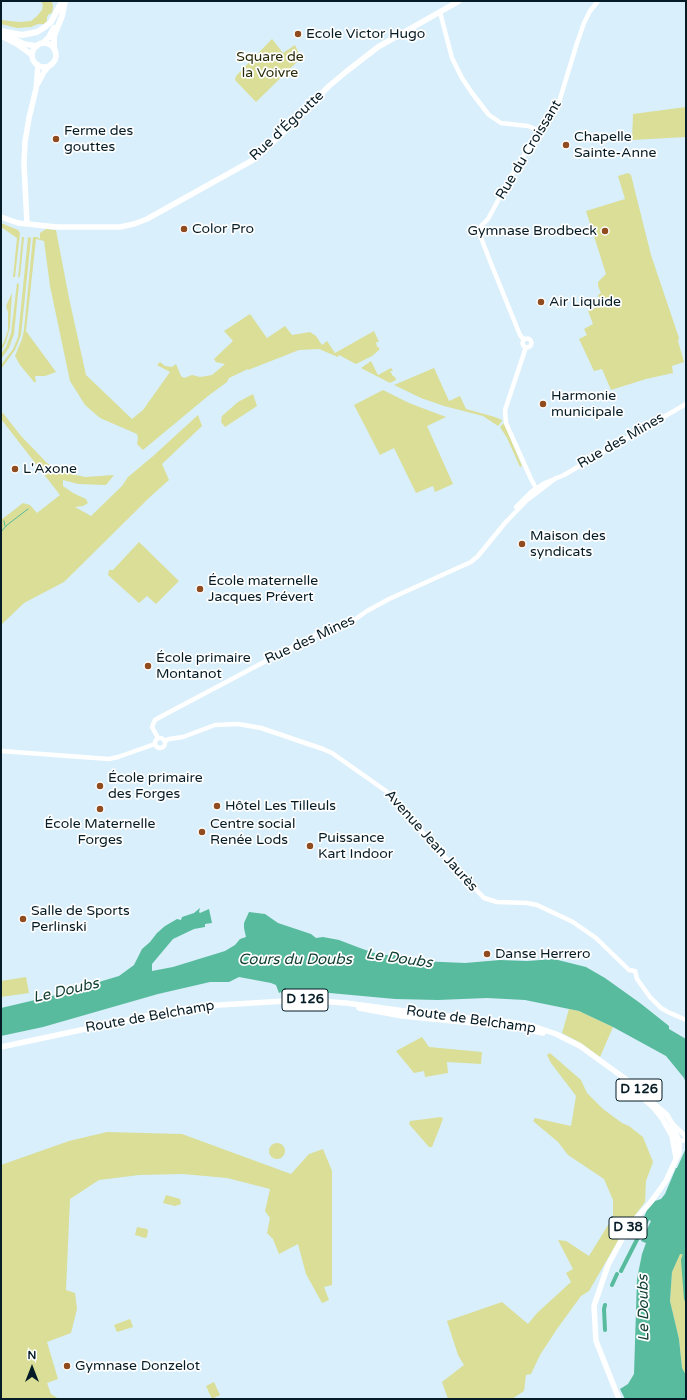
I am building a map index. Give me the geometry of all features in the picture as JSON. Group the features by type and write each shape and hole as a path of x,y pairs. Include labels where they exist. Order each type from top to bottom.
{"highway":[{"path":"1,31 22,35 37,32 51,22 62,2"},
{"path":"40,44 51,34 62,2"},
{"path":"54,47 54,36 62,16 62,2"}],"main road":[{"name":"Rue d'Égoutte","path":"1,217 18,223 56,227 120,226 141,222 253,160 282,134 330,86 378,47 460,1"},
{"path":"1,31 24,44 48,44 54,47 56,54 56,58 44,72 36,89 28,118 24,164 27,224"},
{"path":"1,36 17,44 32,55 33,59 38,65 45,67 49,66"},
{"path":"32,55 40,44"},
{"path":"36,89 38,65"},
{"name":"Route de Belchamp","path":"1,1047 155,1014 203,1006 286,1000 346,1003 434,1015 514,1023 533,1026 552,1032 580,1046 627,1080 663,1112 671,1122 679,1141"},
{"name":"Route de Belchamp","path":"1,1051 201,1008 284,1002 321,1003 402,1016 514,1027 552,1035 564,1039 588,1053 626,1081 640,1097 654,1108"},
{"path":"654,1108 670,1131 676,1158"},
{"name":"D 38","path":"619,1399 596,1341 594,1306 608,1265 629,1226 661,1189 670,1174 679,1153 679,1141"}],"street":[{"name":"Rue du Croissant","path":"537,490 530,479 506,423 505,410 526,347 530,346 531,342 528,339 524,340 520,335 489,259 480,235 480,230 481,226 488,219 515,169 559,102 576,43 590,11 598,1"},
{"path":"440,12 452,58 469,89 489,115 501,123 528,126 540,131"},
{"name":"Rue des Mines","path":"158,738 152,727 155,720 162,716 317,634 347,625 367,611 389,599 465,565 478,556 505,523 537,490 686,404"},
{"name":"Avenue Jean Jaurès","path":"164,741 183,737 215,725 238,724 262,728 332,753 386,791 479,894 488,900 497,902 538,905 573,922 596,938 630,970 635,971 637,979 650,997 661,1008 686,1020"},
{"path":"158,738 162,738 164,741 161,748 156,747 155,744 155,740 158,738"},
{"path":"1,751 109,759 155,744"},
{"name":"Route de Belchamp","path":"654,1108 665,1118 679,1141"},
{"path":"671,1122 686,1139 679,1141"}],"green space":[{"path":"41,1 52,1 53,7 52,13 49,14 47,21 44,24 17,28 1,24 1,20 19,22 31,21 42,10 43,5"},
{"name":"Square de la Voivre","path":"272,39 283,53 295,45 301,58 256,102 235,80 236,76"},
{"path":"686,107 686,137 632,140 633,114"},
{"path":"628,173 631,175 651,255 679,338 678,341 684,362 672,366 673,373 646,379 611,390 602,369 594,371 579,339 587,335 584,329 593,324 588,311 594,309 594,302 599,298 598,295 601,293 598,282 606,274 586,211 625,199 618,176"},
{"path":"1,223 18,230 20,233 15,277 13,277 17,238 1,227"},
{"path":"46,229 56,230 86,375 132,419 143,410 170,372 157,365 160,362 165,366 172,367 176,364 181,376 184,378 192,375 200,377 212,375 225,364 216,362 214,359 233,341 224,331 250,314 267,338 285,326 292,335 310,332 316,336 322,345 327,341 335,353 374,331 379,342 376,342 379,350 372,356 356,364 339,355 338,357 319,349 299,350 248,369 229,378 227,382 143,450 137,444 137,434 100,418 85,405 70,381 50,286 44,241 36,239 26,331 56,372 45,376 35,376 36,382 34,382 20,365 15,356 24,330 33,237 40,239 40,233"},
{"path":"22,237 24,238 20,276 18,278"},
{"path":"28,237 31,238 21,335 15,350 1,369 1,365 13,349 18,337"},
{"path":"17,283 19,284 14,334 9,348 1,359 1,354 6,347 11,333"},
{"path":"12,293 10,327 6,342 1,351 1,347 8,330 8,312 6,306"},
{"path":"371,361 378,375 391,368 393,371 390,371 396,380 390,383 361,368"},
{"path":"434,368 449,401 460,396 466,409 502,420 498,426 483,416 444,406 421,398 394,385"},
{"path":"383,390 409,403 446,417 427,426 453,484 435,492 433,486 416,493 394,448 380,455 354,405"},
{"path":"253,394 257,406 225,427 221,422 222,416 238,402"},
{"path":"3,413 21,436 47,463 65,472 85,477 114,475 106,485 78,484 63,480 63,486 86,499 88,503 83,506 75,507 91,516 122,486 128,477 198,415 202,426 162,464 169,480 64,582 24,603 1,625 1,520 23,503 30,505 37,513 60,495 1,419 1,414"},
{"path":"504,423 522,466 520,467 507,438 500,427"},
{"path":"139,542 179,581 156,604 147,596 139,603 108,575 109,570 113,570"},
{"path":"26,977 29,993 1,997 1,981"},
{"path":"569,1009 579,1011 613,1027 600,1057 581,1043 562,1033"},
{"path":"422,1037 429,1047 482,1052 481,1064 447,1062 448,1073 425,1077 424,1071 414,1073 396,1051"},
{"path":"550,1053 581,1080 587,1093 603,1109 643,1137 653,1162 646,1181 645,1202 626,1227 589,1291 581,1296 557,1329 540,1355 531,1374 526,1375 524,1391 512,1399 448,1399 442,1382 464,1365 458,1355 447,1321 502,1302 528,1324 537,1313 571,1282 566,1273 573,1269 558,1240 566,1241 589,1256 613,1217 613,1200 604,1179 568,1155 558,1142 533,1121 535,1118 571,1126 576,1096 551,1063 547,1055"},
{"path":"441,1117 443,1119 432,1147 429,1147 409,1124 410,1121"},
{"path":"107,1132 182,1134 291,1174 309,1154 323,1149 332,1171 332,1285 324,1287 329,1300 322,1303 306,1274 298,1244 279,1254 273,1239 267,1233 270,1218 265,1211 270,1189 227,1178 183,1174 139,1175 99,1180 70,1199 66,1290 75,1293 77,1309 71,1333 47,1342 58,1379 47,1383 51,1394 59,1399 1,1399 1,1165 69,1141"},
{"path":"274,1143 280,1143 285,1148 283,1157 280,1159 274,1159 269,1154 269,1148"},
{"path":"166,1195 180,1199 181,1204 175,1206 163,1203"},
{"path":"137,1227 147,1229 147,1237 145,1238 135,1235"},
{"path":"680,1253 686,1255 686,1375 682,1369 679,1339 670,1301 672,1272"},
{"path":"130,1319 133,1327 117,1332 114,1325"},
{"path":"214,1382 220,1395 212,1399 206,1386"}],"water":[{"name":"Cours du Doubs","path":"200,908 200,913 209,909 212,923 205,924 205,927 194,929 173,939 152,964 152,971 173,967 225,951 235,945 240,939 246,937 244,923 249,912 265,914 278,923 311,934 316,938 323,937 339,940 380,955 397,955 420,961 465,963 500,960 527,961 554,959 586,967 605,978 669,1026 669,1029 686,1039 686,1083 684,1078 666,1056 613,1027 579,1011 525,1000 487,998 438,1000 395,999 319,992 296,992 293,998 288,998 284,997 281,992 279,993 276,985 239,977 229,982 210,982 158,994 43,1027 1,1036 1,1008 52,996 119,976 134,965 142,949 165,926 177,919 181,920 182,917 194,913"},
{"name":"Le Doubs","path":"686,1148 686,1255 680,1254 672,1272 670,1301 679,1339 682,1368 686,1375 686,1399 625,1399 620,1389 628,1384 634,1374 637,1279 642,1254 646,1243 641,1241 651,1221 644,1217 647,1210 655,1201 661,1199 665,1194"}],"waterway":[{"path":"1,532 7,525 28,509"},
{"path":"4,521 5,526"},
{"path":"621,1271 650,1214"},
{"path":"686,1251 683,1260 686,1299"},
{"path":"612,1285 617,1274"},
{"path":"605,1305 605,1330"}],"place":[{"name":"Ecole Victor Hugo","path":"298,34"},
{"name":"Ferme des gouttes","path":"56,139"},
{"name":"Chapelle Sainte-Anne","path":"566,145"},
{"name":"Color Pro","path":"184,229"},
{"name":"Gymnase Brodbeck","path":"605,231"},
{"name":"Air Liquide","path":"541,302"},
{"name":"Harmonie municipale","path":"543,404"},
{"name":"L'Axone","path":"15,469"},
{"name":"Maison des syndicats","path":"522,544"},
{"name":"École maternelle Jacques Prévert","path":"200,589"},
{"name":"École primaire Montanot","path":"148,666"},
{"name":"École primaire des Forges","path":"100,786"},
{"name":"Hôtel Les Tilleuls","path":"217,806"},
{"name":"École Maternelle Forges","path":"100,809"},
{"name":"Centre social Renée Lods","path":"202,832"},
{"name":"Puissance Kart Indoor","path":"310,846"},
{"name":"Salle de Sports Perlinski","path":"23,919"},
{"name":"Danse Herrero","path":"487,954"},
{"name":"Gymnase Donzelot","path":"67,1366"}]}
